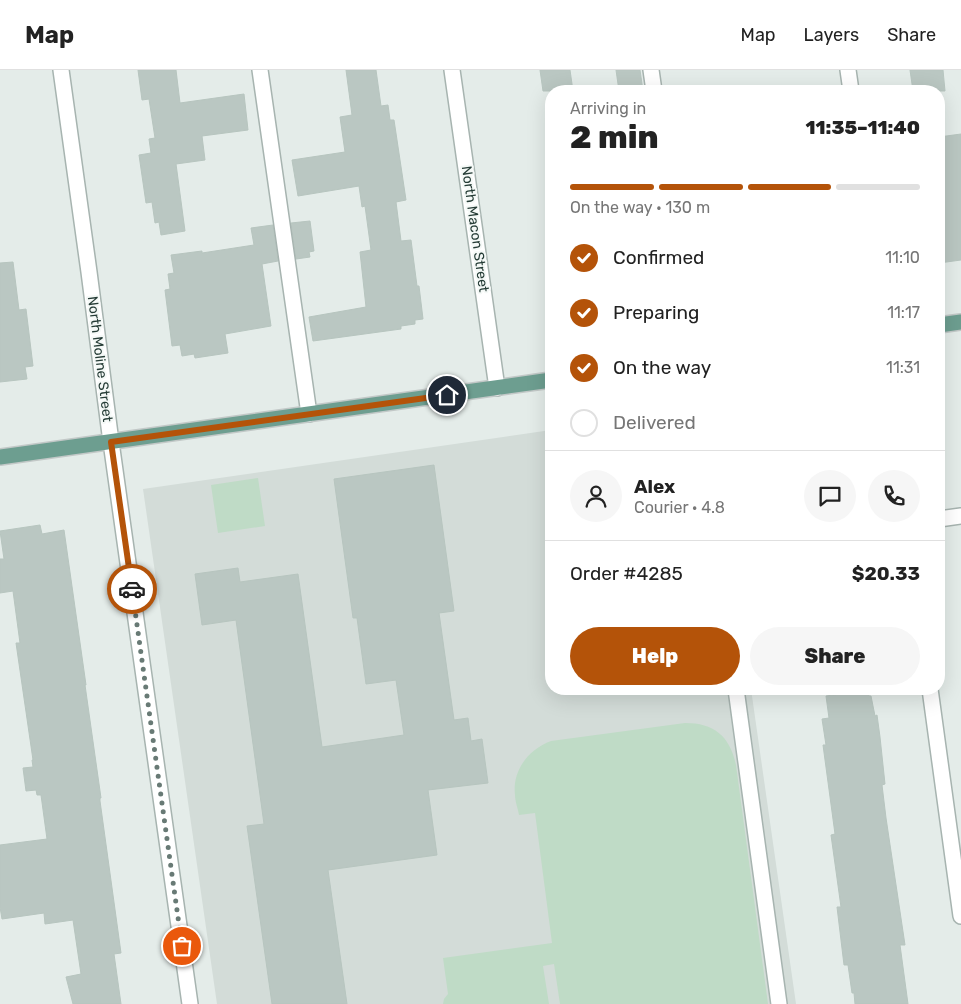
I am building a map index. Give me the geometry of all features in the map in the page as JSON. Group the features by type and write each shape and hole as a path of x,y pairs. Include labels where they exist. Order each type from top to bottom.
{"main road":[{"path":"945,324 961,322"},
{"path":"0,457 545,381"}],"street":[{"name":"North Moline Street","path":"61,70 190,1004"},
{"path":"260,70 309,414"},
{"name":"North Macon Street","path":"452,70 497,388"},
{"path":"651,70 653,85"},
{"path":"848,70 850,85"},
{"path":"945,518 961,516"},
{"path":"737,695 779,1004"},
{"path":"931,695 961,916"}],"shaded area":[{"path":"545,431 545,695 752,695 796,1004 217,1004 143,489"}],"green space":[{"path":"258,478 265,526 218,533 211,485"},
{"path":"685,723 704,725 719,733 730,746 736,765 768,1004 560,1004 554,964 543,966 549,1004 443,1004 448,994 443,958 552,943 535,813 519,815 515,798 516,777 529,755 551,741"}],"building":[{"path":"138,70 176,70 180,103 244,94 248,130 202,136 205,160 176,164 185,231 161,235 159,222 155,223 152,202 146,203 139,155 151,153 149,139 155,138 149,99 142,100"},
{"path":"346,70 376,70 381,106 388,105 390,120 394,120 406,200 396,202 401,241 411,240 423,319 415,320 415,324 401,326 401,329 313,341 309,317 366,307 360,252 371,250 365,206 362,207 359,186 298,196 292,160 345,152 340,117 352,115"},
{"path":"540,70 570,70 572,85 545,85 545,91 543,91"},
{"path":"616,70 640,70 642,85 618,85"},
{"path":"910,70 943,70 944,85 912,85"},
{"path":"961,134 961,260 945,262 945,136"},
{"path":"310,221 314,251 309,252 310,257 296,259 291,223"},
{"path":"273,225 278,261 262,264 271,326 225,334 228,353 195,358 194,354 182,356 180,345 172,346 165,290 170,289 168,274 174,273 171,255 202,251 202,253 254,245 251,228"},
{"path":"13,262 19,310 26,309 33,366 25,367 27,379 0,382 0,263"},
{"path":"434,465 454,611 439,613 454,720 468,718 471,741 482,739 488,783 428,790 437,855 328,870 347,1004 272,1004 247,826 264,824 236,620 202,625 195,574 238,568 240,582 298,574 322,747 404,735 396,680 366,684 357,618 353,618 334,479"},
{"path":"40,525 42,534 64,530 121,953 114,954 121,1004 73,1004 66,977 81,974 73,920 45,924 44,913 2,919 0,907 0,845 47,839 41,795 37,795 36,790 26,791 23,768 33,767 33,760 16,643 20,643 13,591 0,593 0,559 4,559 0,531"},
{"path":"869,695 871,696 875,716 877,715 885,784 882,785 886,818 905,945 900,945 908,1004 855,1004 848,965 844,965 837,907 841,907 831,835 835,834 823,745 826,745 822,719 829,718 826,696"}],"way so far":[{"path":"132,589 182,946"}],"route":[{"path":"132,589 111,442 447,395"}]}
